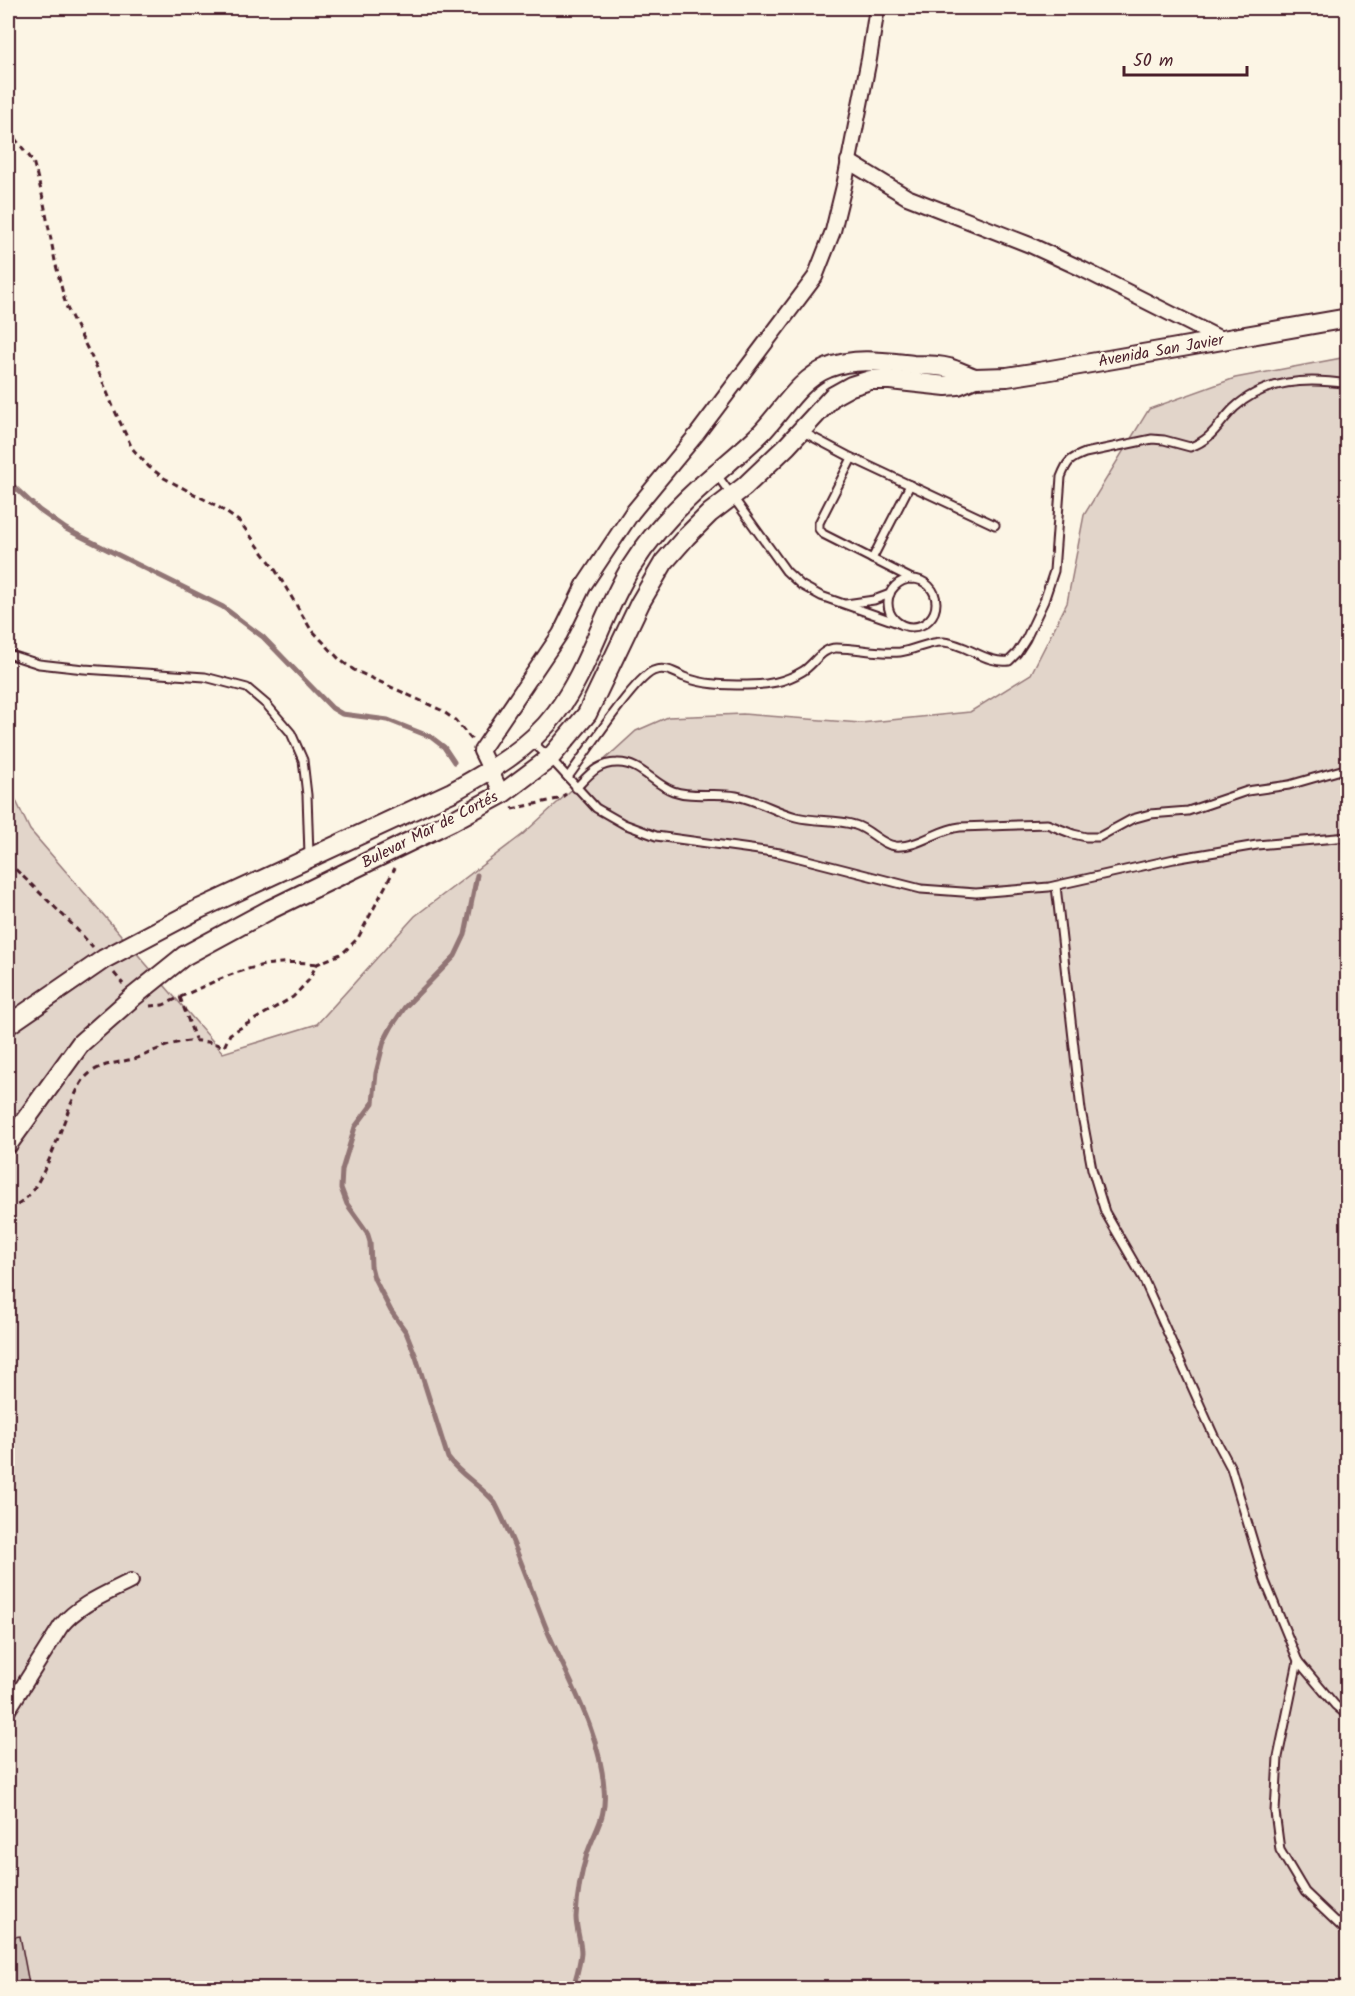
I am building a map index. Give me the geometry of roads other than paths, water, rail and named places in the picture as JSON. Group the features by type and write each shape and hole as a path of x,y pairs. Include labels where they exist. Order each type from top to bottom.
{"street":[{"path":"502,794 481,751 560,634 584,585 632,513 697,434 815,277 833,231 869,59 877,8"},
{"path":"848,161 907,197 1070,263 1223,340"},
{"name":"Avenida San Javier","path":"975,378 1007,377 1045,371 1347,318"},
{"path":"8,1024 104,959 197,910 452,792 491,771 531,741 556,714 575,684 631,567 656,533 693,494 760,434 810,379 829,367 845,362 866,361 949,368 975,378"},
{"path":"845,362 851,386"},
{"name":"Bulevar Mar de Cortés","path":"8,1144 81,1043 132,997 184,956 315,887 452,822 502,794 550,758 587,714 640,603 664,562 710,513 770,463 833,396 851,386 870,380 946,386 958,385 975,378"},
{"path":"309,858 315,887"},
{"path":"8,1710 69,1616 87,1603 131,1581"}],"lane":[{"path":"568,777 636,684 653,671 664,669 697,682 716,685 767,685 806,669 818,657 834,648 898,652 914,650 939,642 955,644 995,661 1009,661 1026,639 1044,601 1054,572 1060,477 1066,463 1085,453 1152,439 1190,447 1200,444 1208,439 1234,408 1253,393 1273,385 1307,381 1347,384"},
{"path":"800,430 852,458 995,525"},
{"path":"716,473 786,571 801,585 821,596 898,623 913,627 920,626 927,622 935,610 936,603 931,589 926,584 823,534 819,529 819,523 852,458"},
{"path":"872,559 910,485"},
{"path":"898,623 889,611 890,594 898,584 912,579"},
{"path":"844,604 874,600 890,594"},
{"path":"8,654 39,664 205,677 247,688 267,705 291,733 303,760 307,795 309,858"},
{"path":"531,741 596,808 624,824 656,837 780,853 921,889 976,893 1056,886 1184,857 1257,845 1347,837"},
{"path":"576,788 596,767 627,763 663,787 678,792 737,796 757,801 797,817 857,825 885,843 902,846 960,827 1047,824 1073,834 1099,837 1132,819 1150,814 1188,811 1247,791 1289,785 1347,768"},
{"path":"1056,886 1082,1110 1092,1169 1105,1212 1143,1278 1214,1436 1231,1468 1265,1581 1298,1661 1347,1716"},
{"path":"1298,1661 1278,1757 1275,1812 1280,1850 1305,1892 1347,1933"}],"waterway":[{"path":"8,481 39,510 66,529 223,607 263,637 332,708 342,714 388,720 431,737 444,747 454,762"},
{"path":"477,875 465,935 455,956 405,1007 384,1041 376,1073 373,1103 355,1127 342,1170 341,1188 347,1204 367,1232 374,1278 391,1311 406,1332 448,1458 484,1491 495,1503 503,1518 547,1630 582,1707 596,1747 604,1788 604,1807 587,1854 577,1901 576,1917 581,1953 573,1988"}]}
